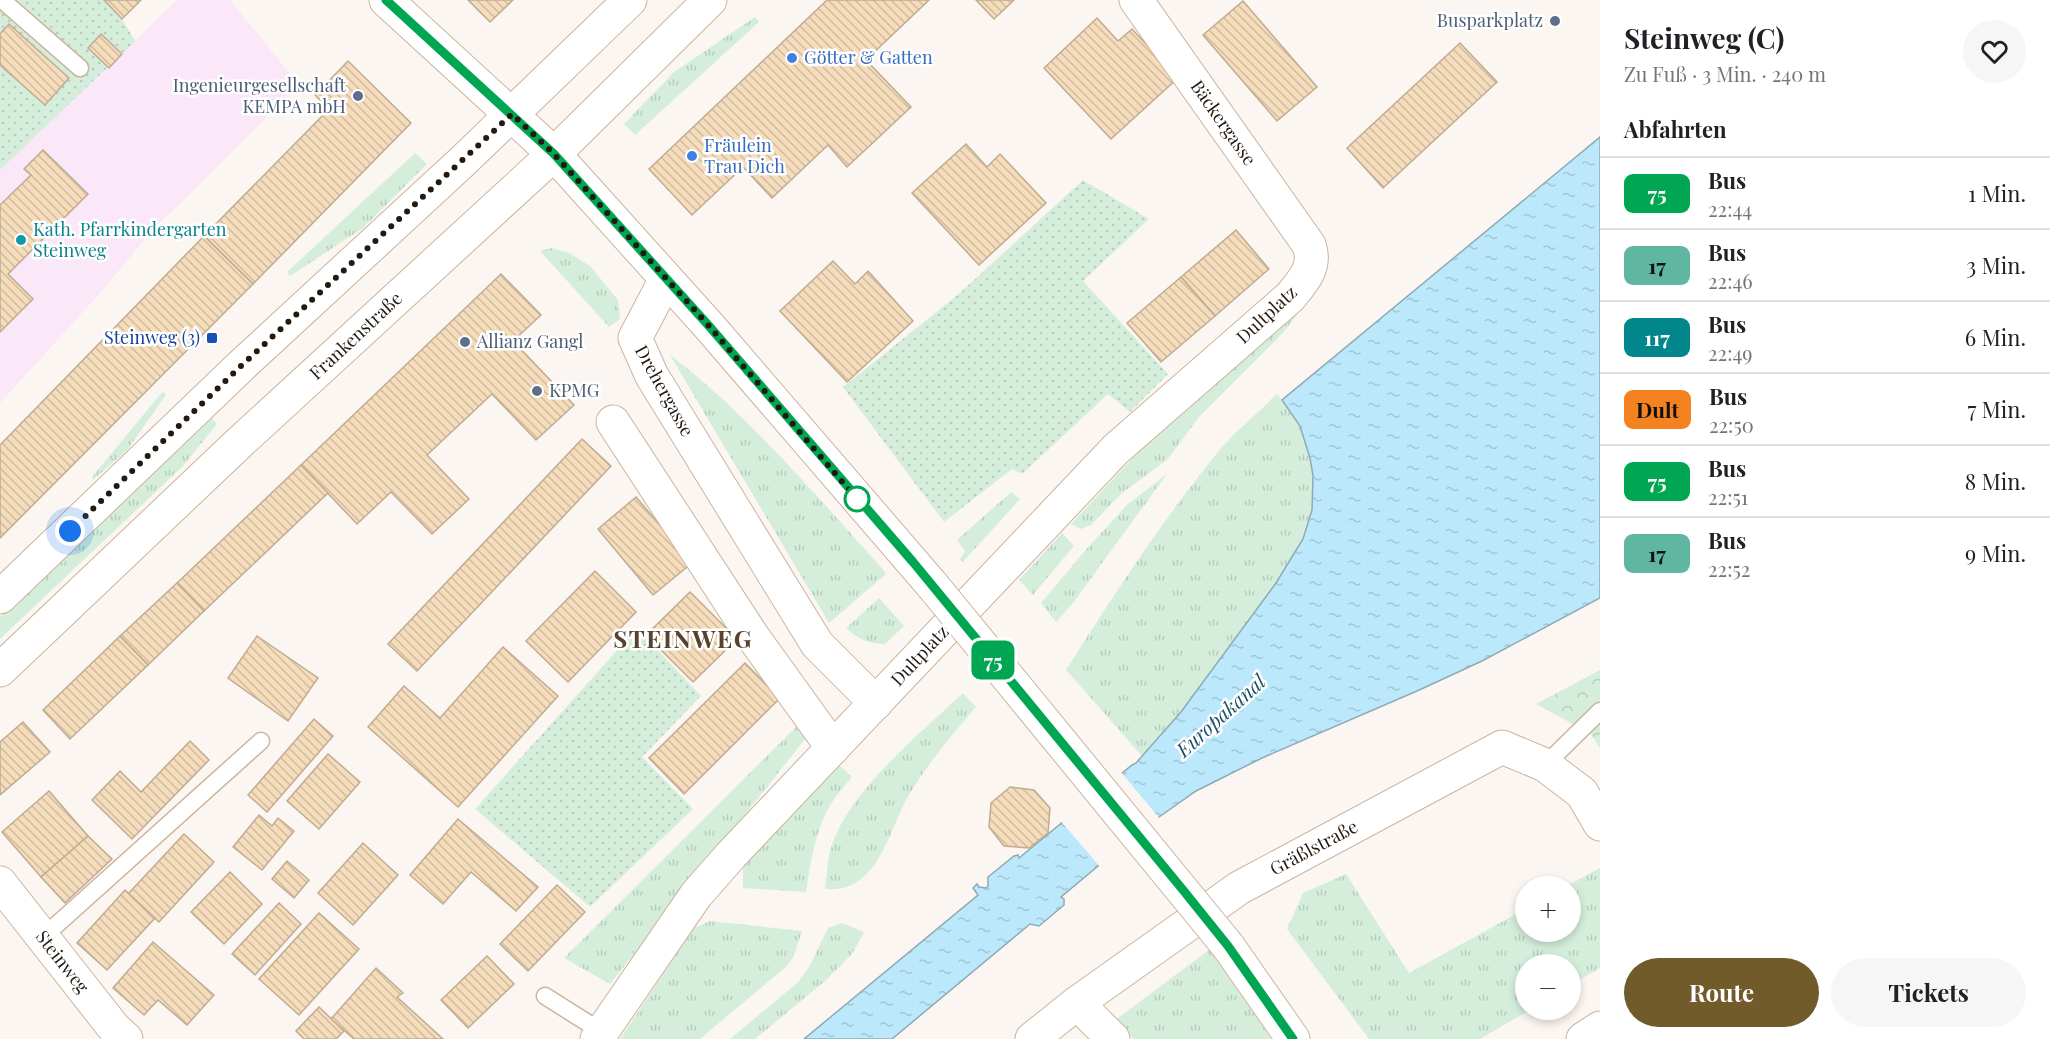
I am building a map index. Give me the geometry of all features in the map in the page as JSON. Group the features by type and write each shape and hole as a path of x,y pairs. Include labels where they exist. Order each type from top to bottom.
{"street":[{"path":"386,0 554,154 709,326 933,586 1228,946 1293,1039"},
{"path":"0,597 242,365 512,114 630,0"},
{"name":"Frankenstraße","path":"0,670 238,444 554,154 710,0"},
{"name":"Bäckergasse","path":"1137,0 1309,245"},
{"name":"Dultplatz","path":"600,1035 696,896 732,854 1116,449 1290,297 1308,275 1312,255 1309,245"},
{"name":"Drehergasse","path":"666,279 635,338 652,376 817,644 876,703"},
{"path":"614,422 635,458 759,646 833,748"},
{"name":"Gräßlstraße","path":"1032,1039 1077,1003 1239,888 1502,747 1545,765 1582,793 1600,824"},
{"name":"Steinweg","path":"0,883 43,937 114,1035"},
{"path":"1077,1003 1113,1039"},
{"path":"1583,1039 1600,1028"}],"lane":[{"path":"2,0 80,68"},
{"path":"1545,765 1600,711"},
{"path":"43,937 261,741"},
{"path":"545,996 600,1035"}],"shaded area":[{"path":"177,0 230,0 299,85 151,232 100,293 0,403 0,170"}],"green space":[{"path":"0,0 104,0 122,19 135,41 0,170"},
{"path":"755,17 759,22 635,135 624,124 674,72"},
{"path":"415,153 427,164 363,228 290,276 287,272"},
{"path":"1083,180 1149,219 1083,281 1168,374 1130,412 1108,394 1022,474 1012,469 944,522 843,387 960,293"},
{"path":"552,248 569,253 590,266 618,300 620,319 609,327 540,251"},
{"path":"1298,314 1281,335 1199,417 1167,460 1122,493 1091,525 1081,529 1071,524 1142,448 1230,367"},
{"path":"670,355 727,403 754,430 806,484 886,574 829,623"},
{"path":"163,391 166,395 128,449 93,480 92,477"},
{"path":"1277,394 1299,426 1311,463 1313,501 1303,539 1283,574 1204,681 1142,756 1066,670 1102,613 1179,502 1221,448"},
{"path":"212,418 217,424 183,466 0,639 0,617"},
{"path":"1167,474 1073,603 1056,622 1041,603 1128,504"},
{"path":"1011,492 1020,499 963,562 960,559 965,551 957,540"},
{"path":"1062,533 1074,546 1033,595 1019,580"},
{"path":"879,598 904,626 885,644 864,640 846,628"},
{"path":"637,628 701,696 642,757 693,809 590,907 475,809"},
{"path":"1600,670 1600,748 1591,734 1536,704"},
{"path":"963,693 976,707 916,783 870,871 858,881 843,888 825,889 831,848 840,826 853,805 888,764"},
{"path":"798,725 806,738 610,984 564,958"},
{"path":"839,765 852,777 833,801 821,824 814,846 806,892 743,888 743,867"},
{"path":"1600,868 1600,968 1581,979 1581,954 1515,954 1515,1019 1480,1039 1369,1039 1287,929 1303,893 1346,874 1409,973 1515,915 1515,942 1581,942 1581,878"},
{"path":"710,921 802,931 793,958 787,966 700,1039 620,1039 694,928"},
{"path":"842,923 864,932 852,954 826,980 755,1039 730,1039 798,982 809,967 828,928"},
{"path":"1210,949 1271,1039 1134,1039 1114,1021"}],"water":[{"name":"Europakanal","path":"1600,137 1600,598 1482,661 1262,758 1196,791 1145,827 1061,897 1064,899 1064,905 1039,926 1030,924 892,1039 804,1039 978,895 973,888 977,884 979,887 986,888 988,877 1014,856 1018,855 1019,858 1136,763 1181,712 1276,583 1303,539 1312,510 1313,476 1300,426 1282,400"}],"pier":[{"path":"1120,771 1160,819 1101,868 1060,820"}],"building":[{"path":"104,0 141,0 122,19"},
{"path":"468,0 513,0 490,22"},
{"path":"827,0 929,0 866,60 911,107 847,167 828,145 772,198 743,167 692,215 649,169"},
{"path":"976,0 1014,0 994,19"},
{"path":"1243,1 1317,87 1277,121 1203,35"},
{"path":"1097,18 1118,41 1132,29 1178,78 1111,139 1044,68"},
{"path":"9,24 69,78 45,105 0,65 0,34"},
{"path":"101,34 122,54 109,68 88,48"},
{"path":"1460,43 1497,82 1383,188 1347,148"},
{"path":"348,61 411,123 253,284 204,236 329,109 315,95"},
{"path":"966,144 987,167 1000,154 1046,203 979,265 912,193"},
{"name":"Kath. Pfarrkindergarten Steinweg","path":"43,150 88,194 8,274 33,299 0,332 0,205 31,175 24,169"},
{"path":"1236,230 1269,269 1215,316 1181,277"},
{"path":"204,236 253,284 0,538 0,445"},
{"path":"833,261 855,284 868,271 913,321 847,382 780,311"},
{"path":"501,274 541,315 513,341 574,405 536,440 492,394 427,455 469,499 432,534 391,492 357,524 301,465"},
{"path":"1181,277 1215,316 1161,362 1127,323"},
{"path":"582,439 611,466 417,671 388,644"},
{"path":"301,465 328,493 204,611 177,583"},
{"path":"636,497 692,563 653,595 598,529"},
{"path":"595,571 636,612 568,682 526,641"},
{"path":"177,583 204,611 148,665 120,636"},
{"path":"690,592 737,639 693,682 646,635"},
{"path":"120,636 148,665 70,739 43,710"},
{"path":"257,636 318,678 288,721 228,678"},
{"path":"503,647 558,696 458,807 368,727 404,686 440,718"},
{"path":"745,663 780,698 684,794 649,758"},
{"path":"314,719 333,736 267,812 248,795"},
{"path":"23,722 50,752 0,795 0,742"},
{"path":"190,741 209,760 132,839 92,800 120,771 141,792"},
{"path":"328,754 360,782 319,829 287,801"},
{"path":"1010,787 1034,790 1050,808 1048,833 1029,848 1004,846 989,827 991,803"},
{"path":"49,791 88,836 41,877 2,832"},
{"path":"259,815 272,826 278,818 294,831 262,870 233,847"},
{"path":"458,819 538,887 516,911 471,872 443,904 410,875"},
{"path":"184,834 214,862 159,922 128,894"},
{"path":"88,836 112,859 65,903 41,877"},
{"path":"363,843 398,875 353,925 318,893"},
{"path":"287,861 309,880 294,898 272,879"},
{"path":"230,872 262,904 224,944 191,912"},
{"path":"557,885 585,912 528,971 500,944"},
{"path":"125,890 155,918 107,970 77,943"},
{"path":"279,903 301,924 255,975 232,954"},
{"path":"319,913 359,949 299,1015 259,979"},
{"path":"153,942 214,995 187,1025 158,1000 144,1015 113,988"},
{"path":"487,956 514,984 468,1028 441,1000"},
{"path":"376,968 403,993 397,997 443,1039 354,1039 331,1019"},
{"path":"319,1007 344,1031 336,1039 304,1039 296,1031"}],"bus line":[{"name":"75","path":"386,0 554,154 709,326 913,562 1183,890 1228,946 1293,1039"}],"place":[{"name":"Busparkplatz","path":"1555,21"},
{"name":"Götter & Gatten","path":"792,58"},
{"name":"Ingenieurgesellschaft KEMPA mbH","path":"358,96"},
{"name":"Fräulein Trau Dich","path":"692,156"},
{"name":"Kath. Pfarrkindergarten Steinweg","path":"21,240"},
{"name":"Steinweg (3)","path":"212,338"},
{"name":"Allianz Gangl","path":"465,342"},
{"name":"KPMG","path":"537,391"}],"district":[{"name":"STEINWEG","path":"683,640"}],"route":[{"path":"70,531 242,365 512,114 554,154 709,326 857,499"}]}
